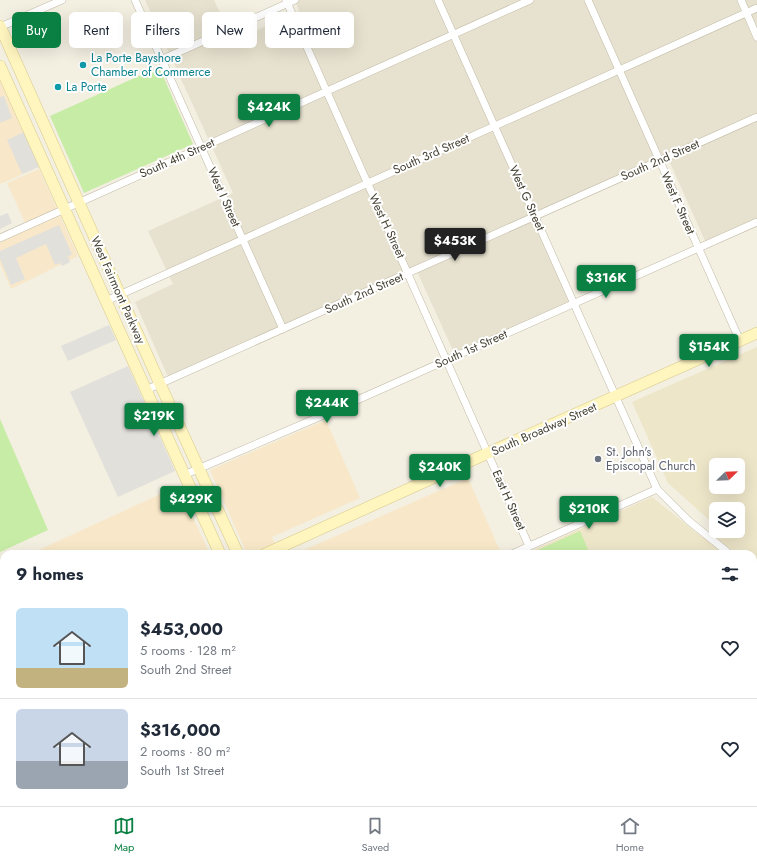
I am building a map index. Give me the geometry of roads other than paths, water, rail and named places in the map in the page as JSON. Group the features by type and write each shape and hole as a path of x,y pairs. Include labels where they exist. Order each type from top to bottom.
{"main road":[{"name":"West Fairmont Parkway","path":"0,26 160,384 236,550"},
{"name":"West Fairmont Parkway","path":"0,66 218,550"},
{"path":"25,121 40,114"},
{"name":"South Broadway Street","path":"274,550 757,334"},
{"path":"204,520 219,513"}],"street":[{"path":"0,26 62,0"},
{"name":"West I Street","path":"135,0 283,328"},
{"path":"162,60 286,2 295,0"},
{"name":"West G Street","path":"438,0 657,489"},
{"name":"South 4th Street","path":"0,238 530,0"},
{"name":"West F Street","path":"588,0 740,341"},
{"path":"741,0 757,36"},
{"name":"West H Street","path":"286,2 488,453"},
{"name":"South 3rd Street","path":"106,301 757,8"},
{"name":"South 2nd Street","path":"146,390 757,117"},
{"name":"South 1st Street","path":"184,476 757,222"},
{"name":"East H Street","path":"488,453 529,546"},
{"path":"520,550 657,489 689,521 725,550"}],"place":[{"name":"La Porte Bayshore Chamber of Commerce","path":"83,65"},
{"name":"La Porte","path":"58,87"},
{"name":"St. John's Episcopal Church","path":"598,459"}]}
